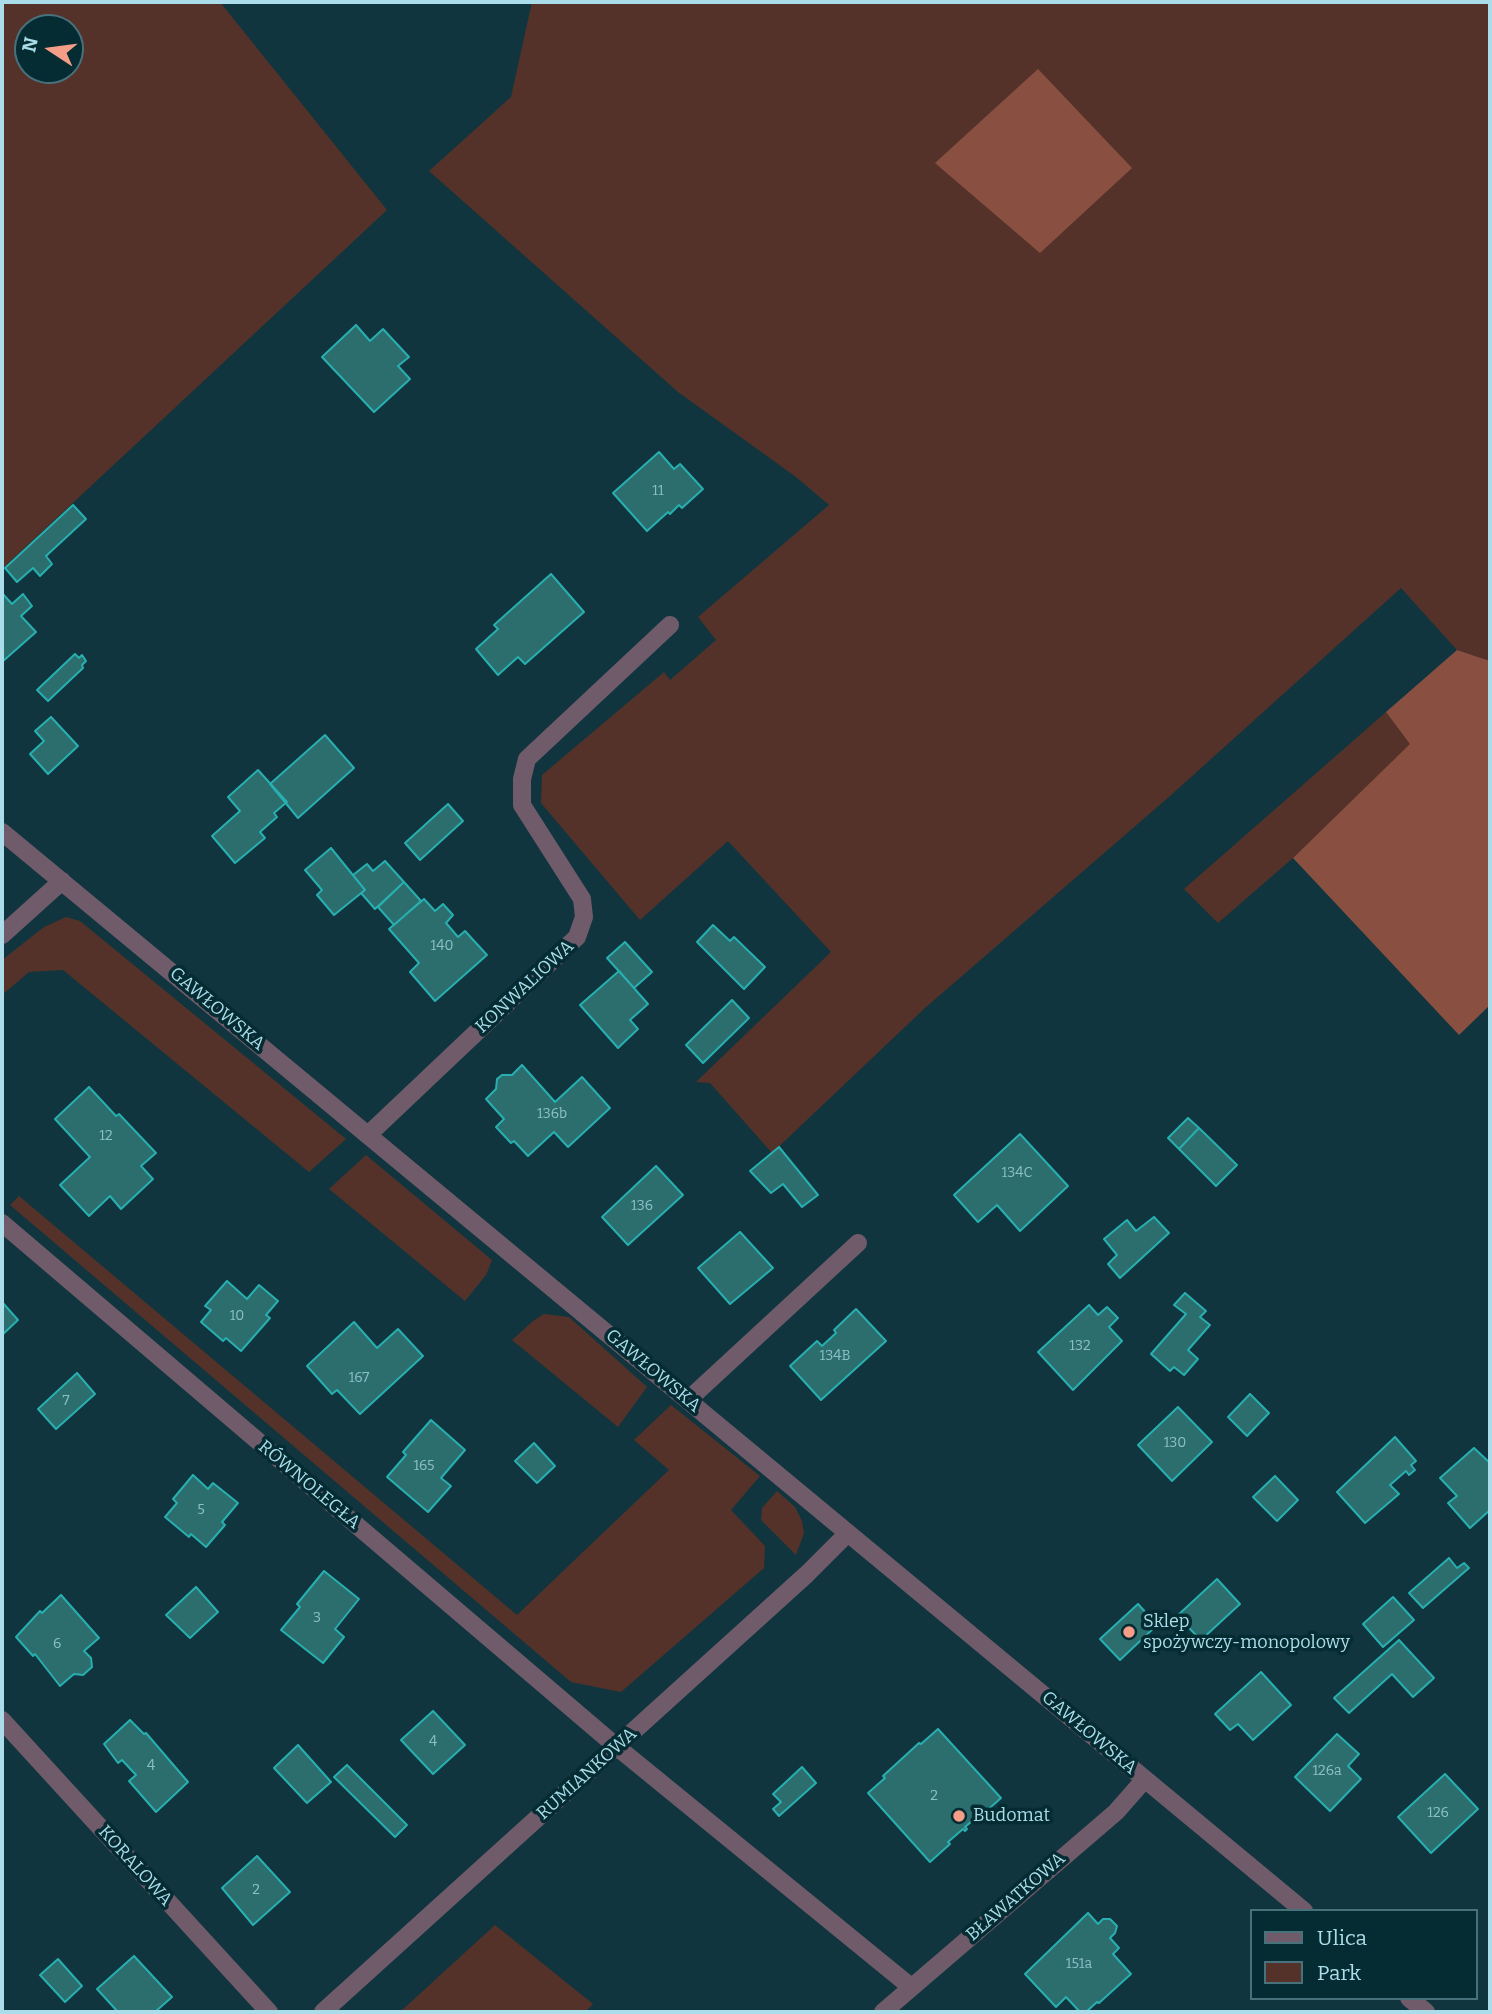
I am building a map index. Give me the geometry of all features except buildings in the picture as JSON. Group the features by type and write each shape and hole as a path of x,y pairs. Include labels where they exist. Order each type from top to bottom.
{"street":[{"name":"KONWALIOWA","path":"369,1134 577,937 584,917 582,899 522,805 522,779 527,759 670,625"},
{"name":"GAWŁOWSKA","path":"2,832 1302,1909"},
{"path":"2,934 62,881"},
{"name":"RÓWNOLEGŁA","path":"2,1223 617,1746 911,1987"},
{"path":"688,1400 858,1243"},
{"name":"RUMIANKOWA","path":"323,2012 807,1574 848,1533"},
{"name":"KORALOWA","path":"2,1720 269,2012"},
{"name":"BŁAWATKOWA","path":"883,2012 1116,1812 1145,1779"},
{"path":"1411,2000 1426,2012"}],"green space":[{"path":"2,2 220,2 387,210 2,569"},
{"path":"532,2 1490,2 1490,661 1457,650 1401,588 1170,796 925,1008 772,1153 710,1083 696,1082 831,952 728,841 640,920 541,803 542,775 664,672 670,680 716,640 698,617 829,505 796,477 678,392 429,171 511,97"},
{"path":"1386,712 1411,744 1293,858 1218,923 1184,889"},
{"path":"66,917 80,921 346,1139 309,1172 63,970 29,972 2,995 2,960 44,927"},
{"path":"366,1155 492,1260 486,1275 465,1301 329,1189"},
{"path":"19,1196 517,1615 669,1470 634,1440 671,1405 760,1476 731,1510 765,1546 764,1568 621,1692 571,1682 10,1205"},
{"path":"544,1314 569,1317 647,1387 618,1427 512,1340"},
{"path":"777,1491 795,1507 802,1521 804,1533 796,1555 761,1520 762,1508"},
{"path":"495,1925 593,2004 585,2012 400,2012"}],"shaded area":[{"path":"1038,69 1132,168 1040,253 935,163"},
{"path":"1457,650 1490,661 1490,1005 1459,1035 1293,858 1410,744 1386,712"}],"place":[{"name":"Sklep spożywczy-monopolowy","path":"1129,1632"},
{"name":"Budomat","path":"959,1816"}]}
